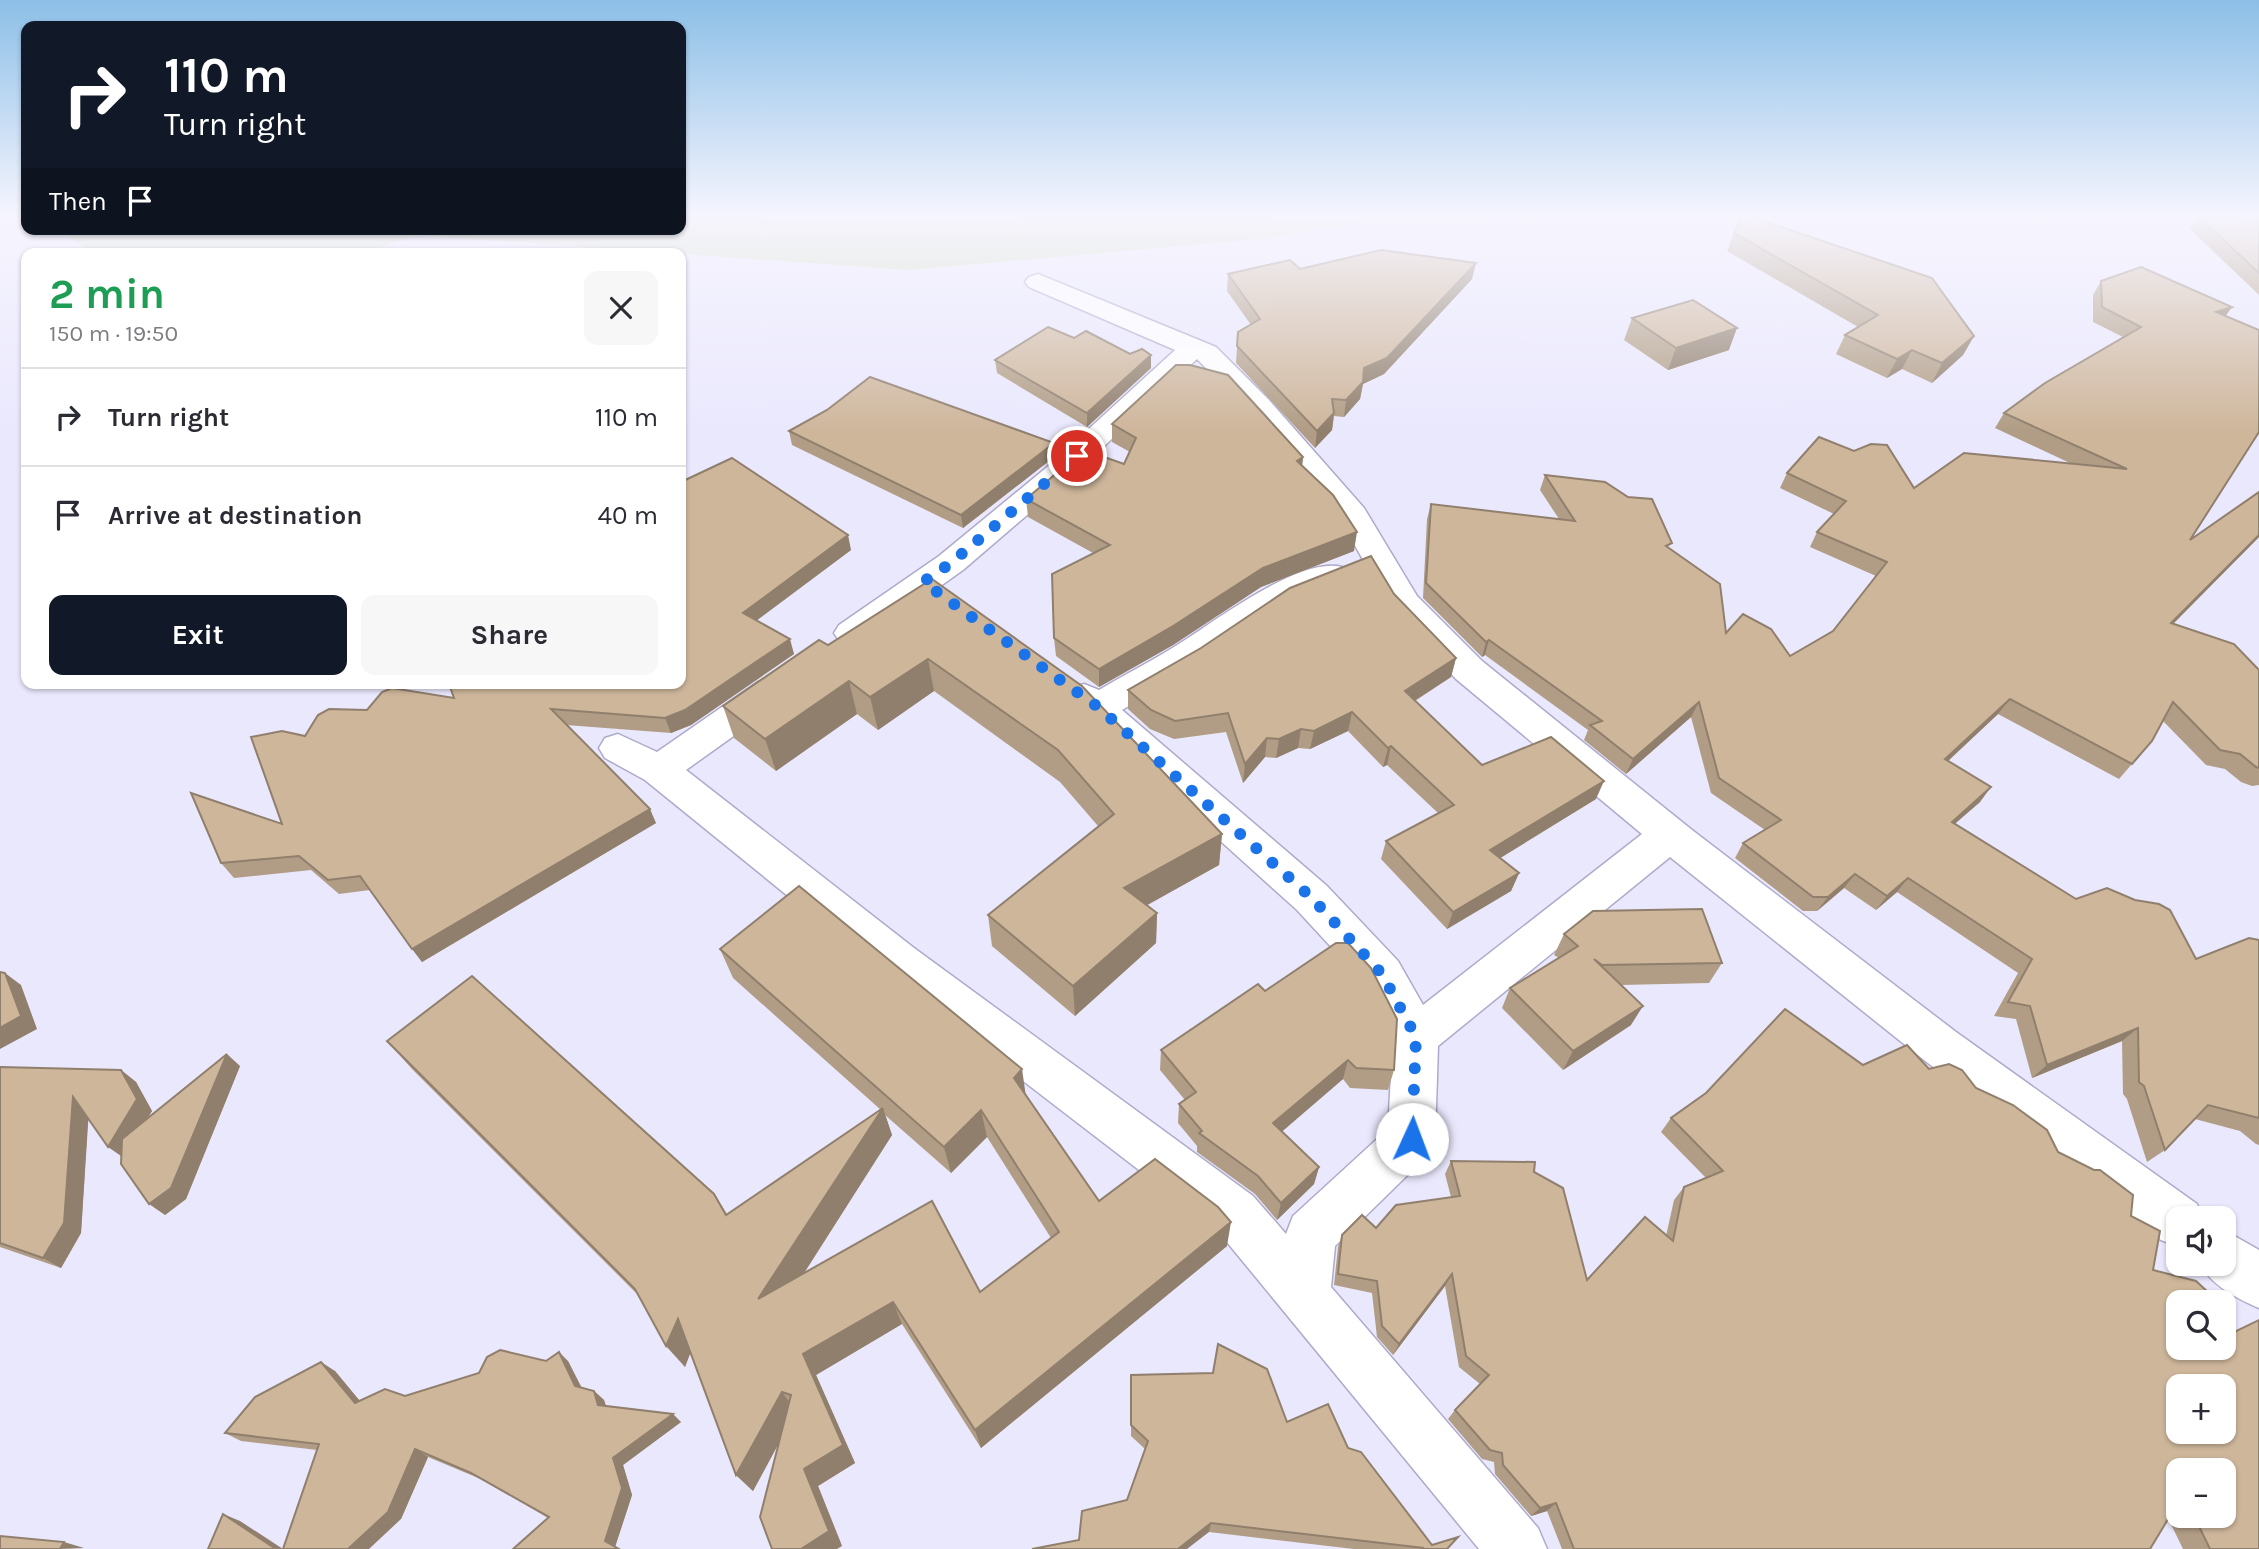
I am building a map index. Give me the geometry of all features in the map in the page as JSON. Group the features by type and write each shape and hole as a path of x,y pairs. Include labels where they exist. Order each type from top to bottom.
{"street":[{"path":"1048,286 1206,353 1259,406 1353,515 1404,603 1469,670 1670,834 1940,1046 2166,1212"},
{"path":"659,770 811,662 939,594 951,563 1057,474 1193,348"},
{"path":"1098,707 1186,656 1274,597 1377,556"},
{"path":"1055,676 1098,707 1312,898 1382,974 1416,1037 1412,1139 1311,1234 1304,1296"},
{"path":"618,748 659,770 899,961 1235,1213 1517,1549"},
{"path":"1416,1037 1670,834"},
{"path":"2236,1265 2259,1282"}],"building":[{"path":"1237,286 1454,286 1387,358 1364,368 1363,382 1346,400 1332,399 1334,413 1317,431 1237,346 1238,332 1260,319"},
{"path":"1828,286 1938,286 1974,336 1942,363 1912,350 1897,359 1845,335 1878,315"},
{"path":"2101,286 2185,286 2232,307 2216,312 2259,330 2259,432 2190,540 2259,492 2259,535 2171,623 2234,644 2259,670 2259,768 2240,754 2220,750 2173,702 2152,741 2132,764 2010,699 1945,759 1991,787 1952,822 2076,899 2107,888 2135,900 2159,904 2170,910 2196,959 2249,938 2259,940 2259,1118 2208,1105 2165,1150 2144,1086 2139,1082 2138,1028 2047,1065 2030,1006 2008,1002 2032,959 1908,878 1887,896 1855,874 1828,897 1813,897 1743,843 1781,820 1719,778 1699,702 1633,759 1590,725 1602,721 1489,640 1486,642 1426,583 1431,504 1575,521 1545,475 1605,482 1628,497 1652,499 1672,543 1666,546 1720,584 1726,633 1743,614 1771,629 1790,656 1833,631 1887,562 1817,532 1846,501 1787,473 1819,437 1854,451 1871,444 1887,445 1914,488 1964,453 2127,469 2004,413 2045,383 2141,327 2102,307"},
{"path":"1693,300 1737,328 1676,348 1632,318"},
{"path":"1048,327 1074,338 1086,331 1130,354 1142,349 1151,355 1087,413 995,360"},
{"path":"1176,365 1190,365 1228,375 1303,457 1297,461 1333,495 1357,532 1263,568 1173,626 1099,669 1054,638 1052,574 1110,545 1026,499 1084,450 1124,464 1136,438 1112,424"},
{"path":"870,377 1054,443 961,515 789,431 827,410"},
{"path":"732,458 848,535 743,613 790,639 685,710 665,718 551,709 650,809 412,949 360,876 328,880 299,856 221,863 191,793 282,824 251,737 282,731 305,736 318,715 329,709 367,710 382,692 390,689 454,698 451,689 686,689 686,480"},
{"path":"1371,556 1394,594 1456,658 1405,691 1482,765 1551,737 1604,781 1490,850 1519,873 1453,912 1386,841 1454,805 1391,746 1388,748 1352,712 1314,731 1301,729 1279,739 1267,738 1245,764 1228,713 1175,721 1151,710 1128,690 1201,648 1290,588"},
{"path":"932,579 1082,686 1222,834 1124,888 1157,913 1073,986 988,915 1114,814 1058,750 928,659 870,697 849,681 765,739 723,706 819,640 828,645"},
{"path":"799,886 1022,1069 1014,1078 1099,1201 1155,1159 1218,1207 1231,1222 975,1430 893,1302 803,1354 843,1445 804,1469 829,1531 801,1549 772,1549 760,1517 791,1395 782,1392 736,1475 678,1319 666,1346 635,1289 387,1041 472,976 714,1194 726,1215 883,1108 758,1299 932,1201 980,1292 1059,1232 981,1110 944,1147 720,949"},
{"path":"1702,909 1722,963 1602,965 1594,959 1643,1006 1573,1051 1510,988 1578,946 1564,934 1593,911"},
{"path":"1336,943 1348,943 1371,968 1397,1019 1394,1070 1356,1068 1348,1060 1273,1123 1319,1167 1281,1203 1258,1176 1199,1133 1202,1131 1179,1104 1196,1092 1161,1050 1258,984 1265,991"},
{"path":"0,972 5,973 21,1016 0,1028"},
{"path":"1785,1009 1863,1065 1907,1045 1929,1069 1949,1064 1962,1070 1976,1088 2013,1105 2047,1130 2058,1152 2094,1170 2100,1170 2133,1195 2131,1216 2160,1231 2153,1270 2166,1273 2166,1276 2196,1281 2206,1290 2166,1290 2166,1360 2236,1360 2236,1331 2259,1320 2259,1549 2210,1549 2200,1528 2236,1528 2236,1458 2166,1458 2166,1523 2150,1549 1574,1549 1556,1503 1540,1508 1503,1465 1502,1453 1490,1450 1455,1410 1489,1375 1466,1356 1452,1274 1399,1344 1382,1326 1377,1281 1338,1274 1342,1235 1362,1215 1376,1228 1396,1205 1460,1196 1451,1161 1535,1162 1534,1172 1563,1188 1587,1280 1645,1217 1673,1241 1684,1187 1723,1171 1671,1118 1706,1093"},
{"path":"227,1054 171,1188 149,1204 121,1164 122,1139"},
{"path":"0,1067 121,1070 137,1099 108,1147 73,1097 64,1223 43,1258 0,1243"},
{"path":"1218,1344 1267,1369 1287,1422 1328,1404 1348,1448 1361,1452 1432,1545 1458,1537 1447,1549 1421,1549 1424,1548 1211,1523 1178,1549 1032,1549 1079,1540 1082,1511 1127,1500 1148,1441 1131,1425 1131,1375 1213,1373"},
{"path":"500,1350 546,1361 559,1352 575,1386 594,1391 598,1405 673,1414 613,1458 622,1488 605,1541 619,1549 513,1549 549,1517 471,1473 415,1449 388,1512 348,1549 283,1549 319,1444 225,1433 255,1397 321,1362 355,1403 385,1389 405,1396 479,1373 487,1357"},
{"path":"223,1514 276,1549 208,1549"},
{"path":"0,1536 64,1542 60,1549 0,1549"}],"route":[{"path":"1077,456 951,563 923,582 1098,707 1312,898 1382,974 1416,1037 1412,1139"}]}
